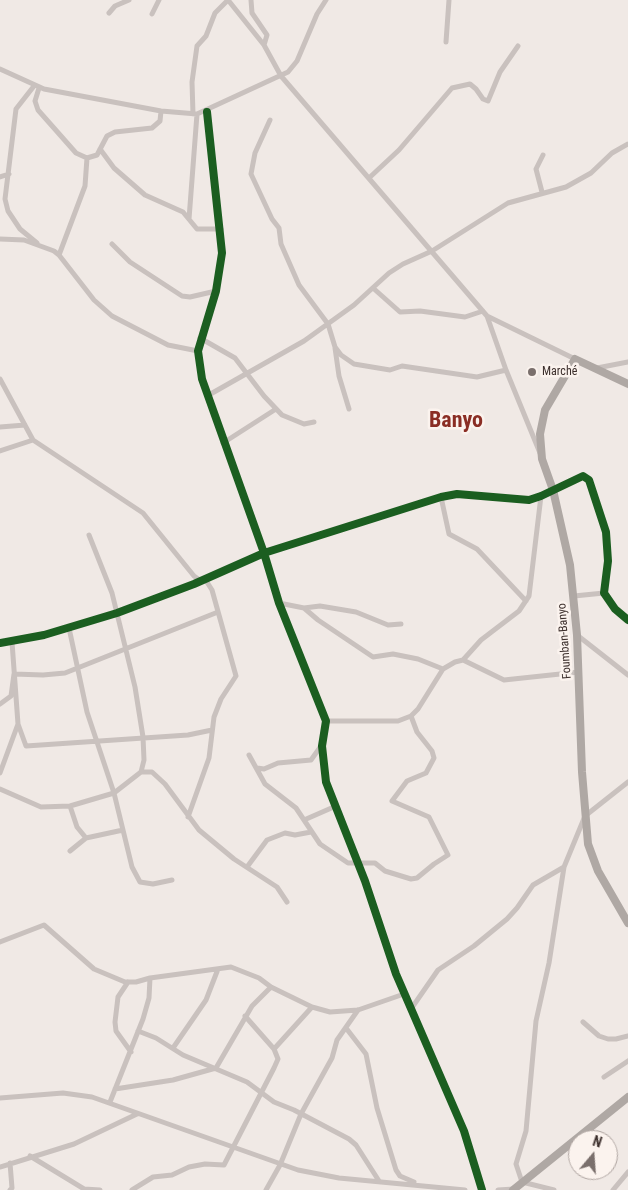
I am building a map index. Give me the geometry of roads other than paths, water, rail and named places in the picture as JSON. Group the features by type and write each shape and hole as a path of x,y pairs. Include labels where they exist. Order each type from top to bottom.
{"highway":[{"path":"575,360 597,368 628,384"},
{"name":"Foumban-Banyo","path":"575,360 557,387 545,410 540,434 542,459 568,549 574,596 579,672 582,772 588,844 598,871 628,923"},
{"path":"514,1189 628,1097"}],"street":[{"path":"109,13 116,6 129,0"},
{"path":"152,14 159,0"},
{"path":"189,219 195,114 192,82 195,55 197,46 206,36 220,2 228,0 264,44 281,76 487,316 506,370 542,459"},
{"path":"250,0 252,13 267,35 264,44"},
{"path":"0,69 36,87 161,111 195,114 207,112 288,72 297,61 316,14 326,0"},
{"path":"446,42 449,0"},
{"path":"369,178 399,150 452,88 470,84 476,88 484,100 488,101 504,66 518,46"},
{"path":"36,87 35,106 41,115 76,153 87,158 96,155 107,136 115,132 152,128 160,121 161,111"},
{"path":"36,87 16,109 5,195 8,212 20,229 40,246"},
{"path":"207,112 221,229 221,263 216,291 200,338 198,351 199,366 207,396 264,553 279,603 326,720 322,746 326,782 358,864 404,994 464,1131 482,1190"},
{"path":"270,120 255,153 251,174 272,219 279,228 281,244 299,285 328,324 335,347 338,376 349,409"},
{"path":"207,396 248,374 328,324 403,264 432,250 508,203 542,192 566,187 591,173 612,153 628,144"},
{"path":"100,150 114,168 145,195 183,212 196,229 221,229"},
{"path":"542,192 536,169 543,155"},
{"path":"59,255 85,186 87,158"},
{"path":"0,177 9,174"},
{"path":"0,240 24,240 59,255 94,300 112,316 161,342 198,351"},
{"path":"112,244 130,262 182,296 190,297 216,291"},
{"path":"373,288 400,312 420,311 465,317 483,311"},
{"path":"487,316 575,360"},
{"path":"200,338 230,354 276,409 286,418 299,423 308,424 314,422"},
{"path":"335,347 354,364 366,367 390,370 402,366 477,377 506,370"},
{"path":"597,368 628,362"},
{"path":"0,379 33,440 144,513 194,576 203,580 212,590 236,676 221,699 214,717 209,758 188,817"},
{"path":"223,443 276,409"},
{"path":"0,427 25,425"},
{"path":"0,451 33,440"},
{"path":"0,643 12,642 70,628 117,613 203,580 264,553 441,497 457,494 529,500 583,476 589,480 606,532 608,561 604,593 615,609 628,620"},
{"path":"326,720 398,721 410,716 418,709 443,670 455,662 463,660 481,640 512,617 526,601 532,581 541,496"},
{"path":"441,497 449,534 477,549 526,601"},
{"path":"89,535 112,593 135,688 143,737 144,760 141,772"},
{"path":"574,596 604,593"},
{"path":"279,603 304,608 320,606 356,612 388,625 401,624"},
{"path":"304,608 318,620 373,657 393,654 418,659 443,670"},
{"path":"14,674 55,675 79,668 218,612"},
{"path":"70,628 87,712 114,793 129,856 140,882 152,884 172,880"},
{"path":"577,635 628,674"},
{"path":"12,642 18,724 26,746 188,735 212,730"},
{"path":"463,660 504,680 579,672"},
{"path":"0,704 11,696 14,674"},
{"path":"249,755 265,784 296,808 320,844 348,864 375,863 385,871 411,879 417,878 448,855 429,817 392,801 407,781 426,774 434,758 432,751 417,732 410,716"},
{"path":"0,773 18,724"},
{"path":"257,768 310,760 322,746"},
{"path":"0,789 41,806 70,806 114,793 141,772 154,773 202,833 280,889 287,902"},
{"path":"554,1190 522,1182 517,1170 517,1158 526,1131 536,1021 549,963 564,867 586,816 628,782"},
{"path":"70,806 78,827 86,838"},
{"path":"304,820 336,806"},
{"path":"70,851 86,838 123,830"},
{"path":"247,867 267,840 285,833 295,835 311,832"},
{"path":"411,1008 438,970 474,946 507,919 533,884 564,867"},
{"path":"0,942 44,925 94,969 128,982 218,968 235,968 259,978 271,987 312,1007 335,1012 358,1010 404,994"},
{"path":"173,1048 206,1000 218,968"},
{"path":"110,1102 131,1052 148,1004 150,978"},
{"path":"128,982 118,997 115,1022 116,1031 131,1052"},
{"path":"115,1089 173,1080 216,1068 245,1016 271,987"},
{"path":"274,1049 312,1007"},
{"path":"266,1190 280,1165 301,1114 319,1085 332,1058 338,1040 358,1010"},
{"path":"132,1190 153,1177 172,1175 189,1167 206,1164 224,1165 262,1094 278,1059 274,1049 245,1016"},
{"path":"583,1022 599,1036 608,1039 628,1036"},
{"path":"346,1028 366,1054 377,1108 396,1170 400,1176 419,1184"},
{"path":"138,1031 247,1082 274,1102 301,1114 356,1145 380,1181"},
{"path":"604,1077 628,1062"},
{"path":"0,1098 63,1093 110,1102 137,1114 280,1165 320,1175 465,1190"},
{"path":"0,1167 30,1156 74,1144 137,1114"},
{"path":"30,1156 84,1189 100,1190"},
{"path":"10,1163 12,1188 10,1190"},
{"path":"613,1190 628,1172"},
{"path":"498,1190 514,1189"}],"place":[{"name":"Marché","path":"532,372"}],"district":[{"name":"Banyo","path":"456,421"}]}
